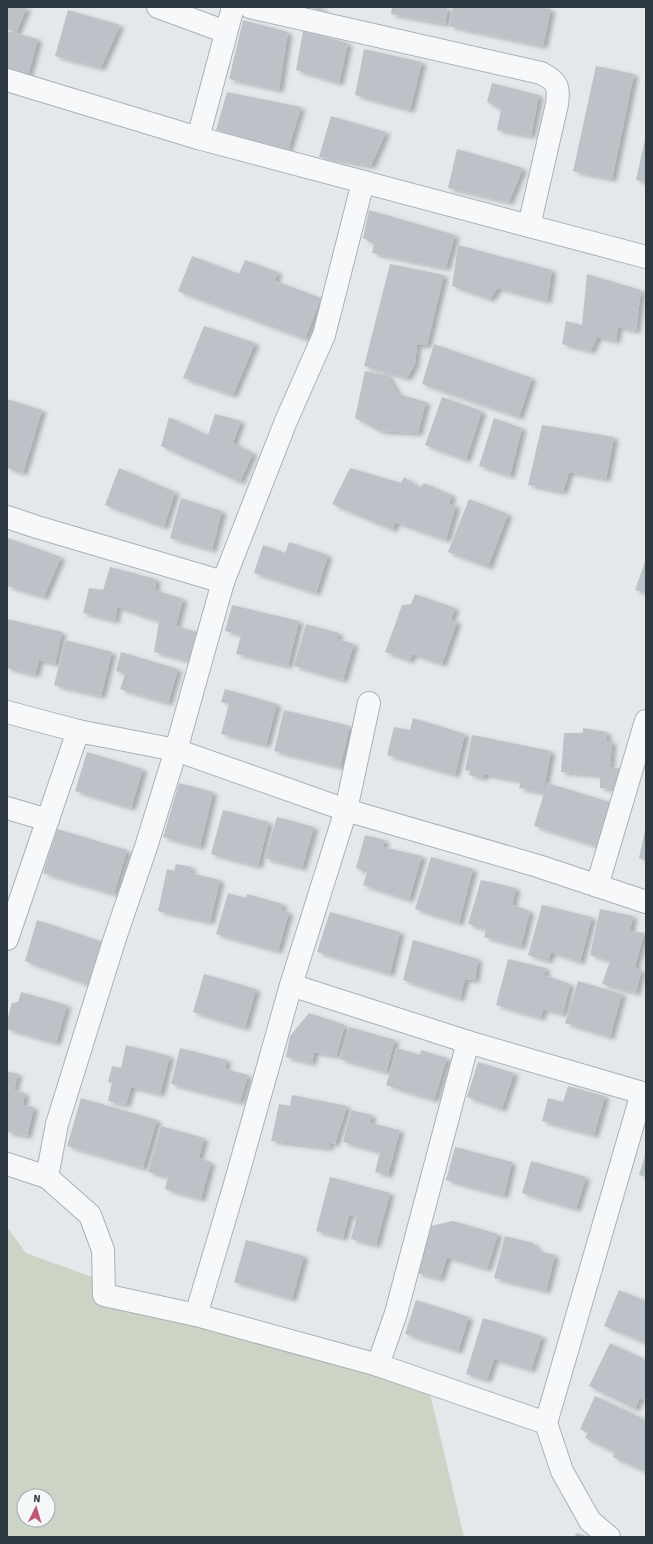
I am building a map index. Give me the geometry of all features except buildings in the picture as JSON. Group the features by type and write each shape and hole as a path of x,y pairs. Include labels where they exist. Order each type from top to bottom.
{"street":[{"path":"158,7 226,32"},
{"path":"198,138 233,7"},
{"path":"250,7 541,73 552,79 558,89 557,104 529,226"},
{"path":"7,80 198,138 646,257"},
{"path":"47,1177 56,1124 176,750 224,582 286,422 324,335 363,182"},
{"path":"7,517 224,582"},
{"path":"196,1315 233,1191 291,985 346,810 369,703"},
{"path":"7,712 78,731 176,750 346,810 538,866 646,902"},
{"path":"597,886 646,721"},
{"path":"7,939 78,731"},
{"path":"7,808 48,820"},
{"path":"291,985 468,1042 644,1094 546,1423 562,1471 590,1521 609,1537"},
{"path":"378,1365 396,1313 468,1042"},
{"path":"7,1164 47,1177 90,1215 103,1250 104,1295 196,1315 378,1365 546,1423"}],"shaded area":[{"path":"7,1227 26,1253 196,1315 427,1381 464,1537 7,1537"}]}
